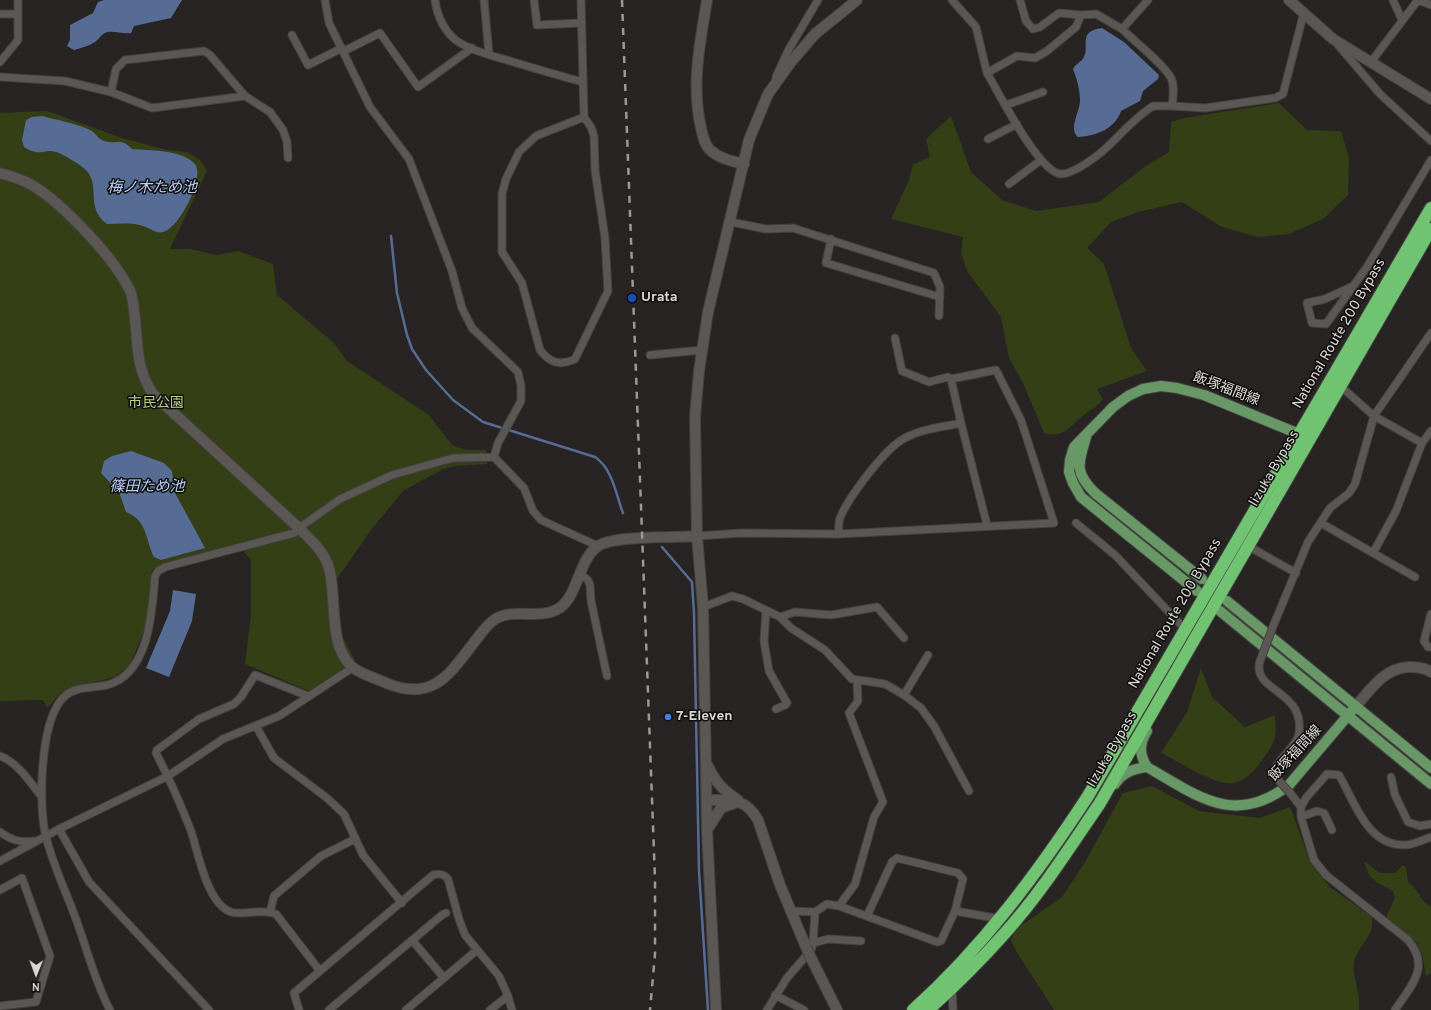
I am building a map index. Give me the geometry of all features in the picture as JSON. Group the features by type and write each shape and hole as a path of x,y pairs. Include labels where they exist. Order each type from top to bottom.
{"highway":[{"name":"National Route 200 Bypass","path":"913,1010 945,981 1000,919 1049,855 1088,796 1299,434 1336,382 1431,208"},
{"name":"Iizuka Bypass","path":"928,1010 952,988 1006,932 1062,860 1100,803 1248,546 1336,382 1431,229"}],"main road":[{"name":"飯塚福間線","path":"1197,591 1081,497 1069,472 1070,460 1074,447 1086,437 1113,407 1128,396 1143,389 1162,386 1178,388 1204,395 1299,434"},
{"name":"飯塚福間線","path":"1086,437 1079,461 1080,472 1084,482 1095,493 1202,579"},
{"path":"1227,601 1431,768"},
{"path":"1220,611 1431,784"},
{"path":"1077,838 1085,834 1118,779 1125,772 1135,768 1146,767 1142,760 1140,751 1142,740 1164,701 1175,671"},
{"name":"飯塚福間線","path":"1146,767 1211,802 1227,806 1245,806 1256,803 1276,795 1289,785 1349,717 1356,706"}],"street":[{"path":"0,62 18,40 18,0"},
{"path":"325,0 329,23 370,107 409,159 452,271 462,308 472,328 518,372 521,386 521,401 498,443 494,457"},
{"path":"435,0 436,9 441,22 450,34 460,43 489,54 583,82"},
{"path":"484,0 489,54"},
{"path":"534,0 537,25 581,23"},
{"path":"581,0 584,117 591,127 594,136 595,170 605,238 608,291 575,359 562,364 546,358 540,350 522,283 502,252 502,194 506,179 519,152 536,136 584,117"},
{"path":"707,0 697,60 696,80 699,120 704,142 709,149 724,158 744,164"},
{"path":"716,1010 707,830 703,607 696,536 695,417 702,350 708,312 731,222 749,140 789,49 818,0"},
{"path":"768,94 791,62 815,34 857,0"},
{"path":"952,0 976,27 987,73 1017,124 1041,160 1054,172 1060,174 1073,172 1098,155 1147,110 1158,105 1205,108 1279,96 1282,94 1304,12"},
{"path":"1020,0 1026,21 1033,28 1040,26 1059,13 1081,15 1096,14 1122,29 1166,70 1171,79 1173,90 1172,106"},
{"path":"1122,29 1148,0"},
{"path":"1289,0 1333,39 1380,94 1431,141"},
{"path":"1393,0 1402,20"},
{"path":"1371,62 1418,0 1431,5"},
{"path":"0,14 18,14"},
{"path":"987,73 1017,56 1035,58 1047,51 1076,27 1081,15"},
{"path":"292,36 308,65 380,33 418,87 472,48"},
{"path":"1333,39 1431,99"},
{"path":"111,92 116,69 125,60 204,51 210,55 245,96 270,112 283,130 287,142 288,158"},
{"path":"0,77 64,81 111,92 152,108 245,96"},
{"path":"1006,105 1043,92"},
{"path":"988,139 1017,124"},
{"path":"1009,184 1041,160"},
{"path":"1353,286 1325,299 1307,303 1312,323 1326,324 1367,267 1431,160"},
{"path":"0,174 30,184 42,192 78,224 111,261 126,282 131,293 140,367 147,386 154,395 321,550 330,569 332,602 341,656 352,668 397,687 412,690 424,689 435,684 454,669 485,628 497,618 511,614 546,614 562,607 573,589 587,558 598,546 607,542 621,539 676,538 740,533 838,534 987,525 1054,523 1021,420 996,370 951,379 948,377 929,382 902,371 895,338"},
{"path":"731,222 766,230 793,228 934,273 940,287 939,316"},
{"path":"831,239 826,262 940,297"},
{"path":"1301,807 1279,781 1274,771 1277,763 1299,735 1300,721 1293,704 1260,675 1258,668 1274,624 1308,542 1330,508 1349,493 1355,484 1374,416 1431,332"},
{"path":"650,355 702,350"},
{"path":"951,379 987,525"},
{"path":"1336,382 1374,416 1422,443"},
{"path":"838,534 840,519 849,502 880,460 895,444 914,434 961,423"},
{"path":"1373,553 1396,512 1422,443 1431,431"},
{"path":"110,1010 45,837 41,796 48,730 56,707 63,697 74,691 107,684 118,680 132,669 150,626 155,576 158,571 165,567 294,533 340,499 392,474 453,458 494,457 524,488 533,511 541,520 598,546"},
{"path":"1076,523 1115,554 1185,629"},
{"path":"1321,523 1415,577"},
{"path":"1248,546 1296,573"},
{"path":"580,574 588,580 590,584 591,601 607,676"},
{"path":"703,607 732,596 743,599 780,617 791,628 825,650 852,679 885,684 904,695 921,708 934,726 969,790"},
{"path":"780,617 795,612 831,616 877,607 904,638"},
{"path":"766,611 764,641 769,671 787,703 776,709"},
{"path":"1431,614 1424,641 1428,647 1431,647"},
{"path":"904,695 928,655"},
{"path":"1356,706 1385,674 1394,670 1416,667 1431,672"},
{"path":"0,861 59,829 168,776 223,739 279,716 352,668"},
{"path":"308,696 255,675 241,697 234,704 199,719 157,750 156,753 168,776 191,832 204,876 216,899 224,908 231,912 265,910 276,914 320,971"},
{"path":"839,906 855,884 874,817 883,802 849,713 858,701 857,680"},
{"path":"256,726 274,758 327,798 340,810 363,855 402,904"},
{"path":"0,756 6,758 15,765 41,796"},
{"path":"706,762 716,782 725,792 753,812 758,820 790,911 810,945 811,958 837,1010"},
{"path":"1395,1010 1419,975 1420,963 1416,950 1408,940 1326,875 1314,860 1301,817 1301,807 1306,798 1327,774 1339,775 1363,822 1373,833 1387,842 1406,845 1431,837"},
{"path":"1391,777 1395,795 1408,822 1420,826 1431,824"},
{"path":"707,800 732,800 741,802"},
{"path":"707,830 721,808 741,802"},
{"path":"1301,817 1317,811 1324,813 1332,830"},
{"path":"59,829 89,882 209,1010"},
{"path":"0,832 14,840 25,843 38,841"},
{"path":"270,912 274,896 321,856 355,839"},
{"path":"790,911 815,912 827,904 839,906 937,942 942,941 955,911 962,879 961,875 897,858 892,862 867,916"},
{"path":"299,1010 294,993 402,904 433,875 439,873 444,874 448,879 459,919 466,934 477,950 499,976 508,996 512,1010"},
{"path":"0,890 22,878 50,956 36,1002 0,1006"},
{"path":"955,911 1000,919"},
{"path":"767,1010 775,995 811,950 810,945 815,912"},
{"path":"330,1010 442,914 446,914"},
{"path":"810,945 828,939 861,941"},
{"path":"412,940 444,978"},
{"path":"406,1010 477,950"},
{"path":"952,988 953,1010"},
{"path":"775,995 804,1010"},
{"path":"490,1010 508,996"}],"green space":[{"path":"1279,103 1307,130 1341,131 1349,158 1348,195 1323,219 1289,234 1258,237 1222,227 1182,202 1138,212 1111,222 1087,248 1104,264 1131,348 1147,371 1097,389 1103,399 1096,407 1062,433 1044,433 1023,383 1009,358 1001,317 967,271 961,253 963,237 891,219 909,180 913,164 930,157 926,139 951,116 971,172 1002,200 1036,211 1099,202 1147,165 1169,152 1171,122 1184,118"},
{"name":"市民公園","path":"47,111 122,138 167,150 187,152 200,160 207,171 170,249 190,249 217,255 238,251 273,264 277,295 334,343 347,361 429,415 452,445 467,450 486,450 487,464 456,466 443,469 403,491 371,530 337,579 339,612 343,638 355,660 309,691 245,664 251,614 251,560 243,551 221,548 161,565 153,569 151,573 152,581 147,624 130,665 115,677 76,686 62,692 47,708 43,700 0,701 0,113"},
{"path":"1201,668 1212,697 1245,727 1275,715 1276,729 1273,744 1250,774 1239,782 1227,783 1218,781 1161,753 1187,712"},
{"path":"1152,786 1199,811 1260,818 1290,807 1311,864 1330,887 1372,917 1369,936 1358,952 1354,963 1354,973 1359,998 1359,1010 1054,1010 1016,951 1011,940 1016,929 1062,897 1085,862 1123,793"},
{"path":"1364,861 1380,873 1395,873 1403,865 1406,867 1408,882 1431,907 1431,973 1426,976 1422,954 1417,943 1386,917 1395,898 1393,891 1371,877"}],"water":[{"path":"104,0 182,0 171,18 134,26 131,33 106,33 93,43 74,50 67,46 70,40 70,25 93,13 98,2"},
{"path":"1102,28 1124,42 1159,75 1158,79 1143,91 1140,101 1121,111 1110,127 1098,133 1078,137 1075,134 1074,125 1080,105 1080,97 1073,69 1084,57 1086,39 1089,32"},
{"name":"梅ノ木ため池","path":"42,116 92,131 104,141 122,142 132,149 173,153 188,158 194,163 197,169 197,178 189,201 176,222 169,229 163,232 155,232 143,226 134,224 107,224 96,210 92,182 90,175 85,169 59,153 51,151 35,152 24,147 22,140 26,120 32,117"},
{"name":"篠田ため池","path":"131,451 164,463 172,471 175,493 205,548 161,560 154,557 142,525 138,520 126,512 119,492 101,473 104,461 112,456"},
{"path":"173,590 196,594 192,621 169,677 146,668 170,611"}],"waterway":[{"path":"391,236 397,293 407,335 412,349 426,370 453,400 483,422 595,457 606,468 616,490 623,513"},
{"path":"662,547 692,582 694,613 699,871 708,1010"}],"railway":[{"path":"622,0 655,879 655,954 650,1010"}],"place":[{"name":"Urata","path":"632,298"},
{"name":"7-Eleven","path":"668,717"}]}
